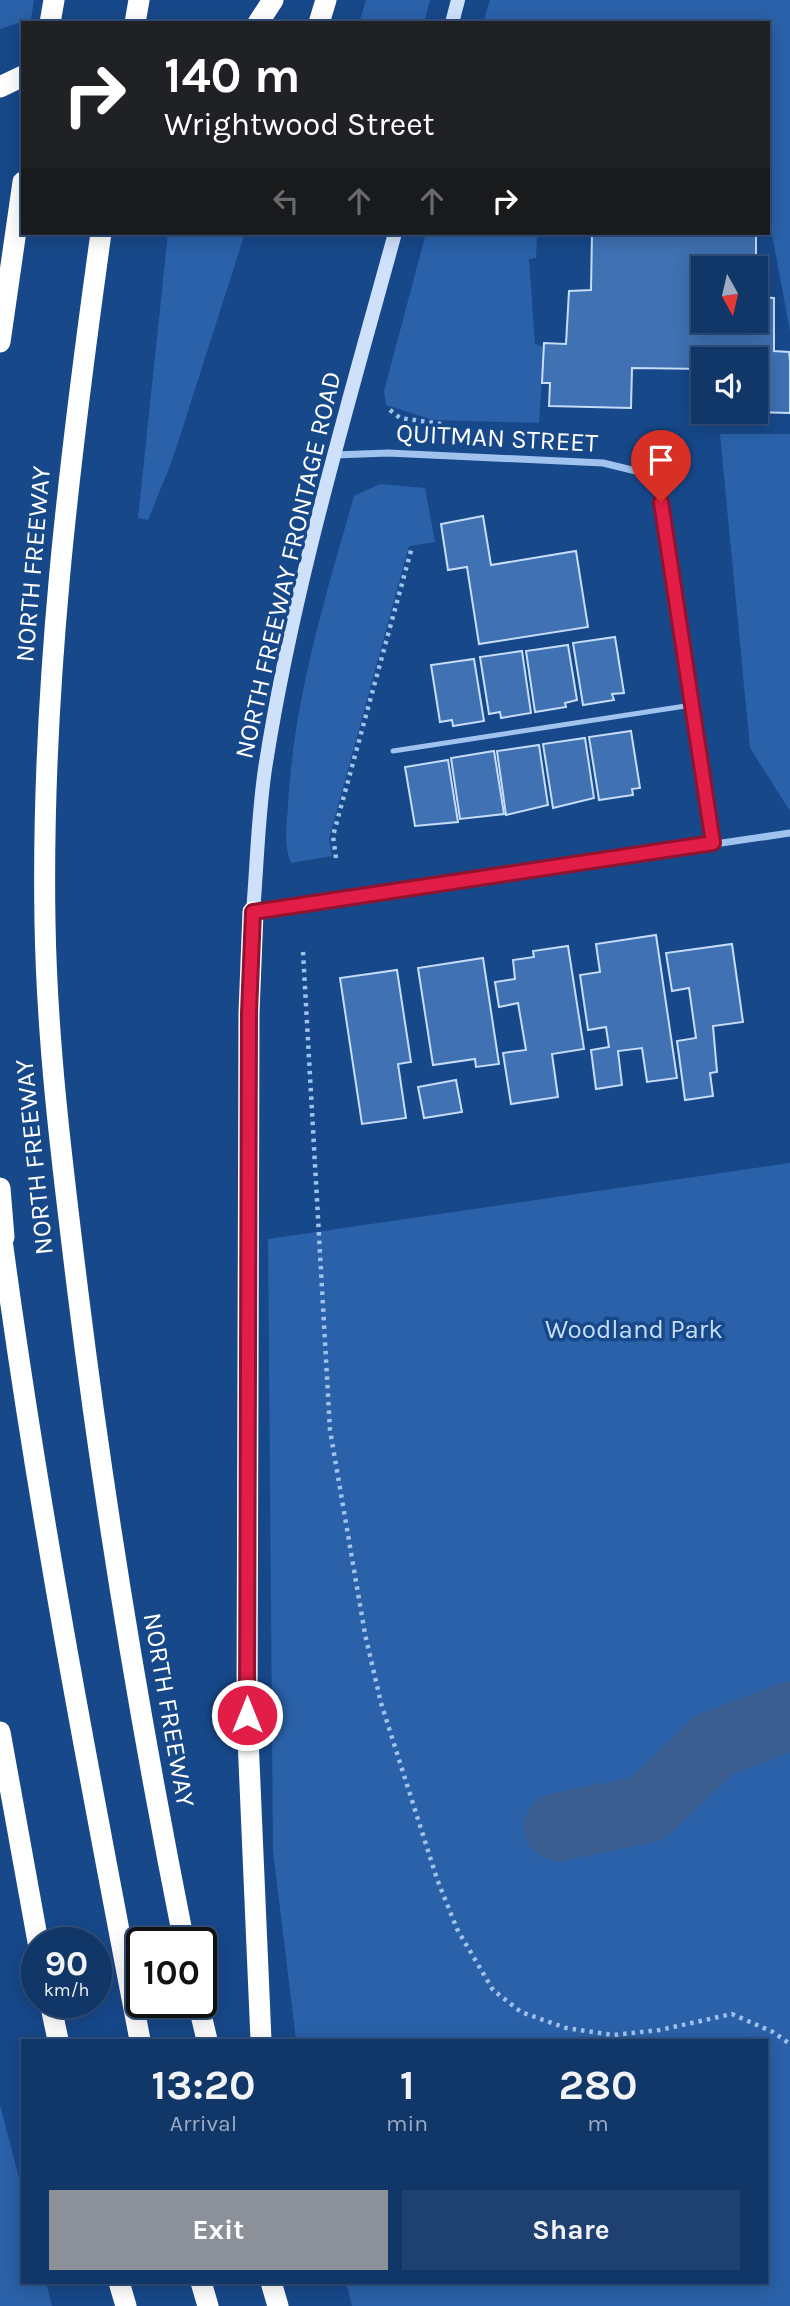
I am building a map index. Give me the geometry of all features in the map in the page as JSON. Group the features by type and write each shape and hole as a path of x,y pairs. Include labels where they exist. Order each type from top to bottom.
{"highway":[{"path":"50,21 54,0"},
{"path":"135,21 139,0"},
{"path":"259,21 273,0"},
{"path":"320,21 326,0"},
{"path":"0,87 21,77"},
{"path":"0,342 21,192"},
{"name":"NORTH FREEWAY","path":"101,235 64,509 49,703 45,841 48,1024 95,1428 145,1746 181,1927"},
{"path":"253,912 249,1013 247,1715 261,2039"},
{"path":"0,1188 10,1299"},
{"path":"0,1225 85,1754 140,2039"},
{"path":"0,1732 35,1927"},
{"path":"53,2018 58,2039"},
{"path":"202,2018 207,2039"},
{"path":"120,2284 126,2306"},
{"path":"202,2284 208,2306"},
{"path":"272,2284 278,2306"}],"main road":[{"path":"453,21 458,0"},
{"name":"NORTH FREEWAY FRONTAGE ROAD","path":"253,912 265,771 285,665 334,456 394,235"}],"street":[{"name":"QUITMAN STREET","path":"334,456 388,453 603,463 657,476 692,705"},
{"path":"692,705 713,843"},
{"path":"253,912 790,833"}],"lane":[{"path":"393,751 692,705"}],"path":[{"path":"390,410 400,418 441,424"},
{"path":"336,858 333,836 412,547"},
{"path":"303,952 330,1430 340,1498 381,1703 437,1880 457,1929 493,1990 522,2012 566,2028 613,2035 660,2030 732,2014 773,2032 790,2044"}],"green space":[{"path":"0,0 34,0 31,19 0,29"},
{"path":"366,0 430,0 425,21 360,21"},
{"path":"490,0 790,0 790,331 770,224 770,21 484,21"},
{"path":"168,235 244,235 173,458 148,520 138,518"},
{"path":"425,235 537,235 536,258 529,259 535,344 544,347 539,423 433,420 386,405 384,391"},
{"path":"720,434 790,434 790,811 750,748"},
{"path":"380,484 425,488 435,542 409,546 329,839 332,856 291,863 286,834 291,765 312,649 354,496"},
{"name":"Woodland Park","path":"790,1163 790,2306 352,2306 346,2284 768,2284 768,2039 296,2039 273,1851 268,1239"},
{"path":"0,2105 21,2185 21,2284 46,2284 52,2306 0,2306"}],"building":[{"path":"592,235 756,235 756,256 691,256 691,333 768,333 768,298 774,298 774,351 789,352 790,413 768,412 768,347 691,347 691,369 632,368 631,408 549,406 550,383 542,383 544,343 566,344 569,291 591,290"},
{"path":"483,516 491,565 576,551 588,627 479,644 467,567 448,570 441,524"},
{"path":"615,637 624,693 612,694 614,700 583,705 573,643"},
{"path":"568,645 577,700 565,703 566,707 535,712 526,651"},
{"path":"522,651 531,713 501,718 500,712 489,714 480,657"},
{"path":"474,659 484,721 453,726 452,720 440,722 431,665"},
{"path":"631,731 640,788 632,789 633,795 599,800 589,737"},
{"path":"585,738 594,798 553,808 543,744"},
{"path":"539,745 548,805 506,815 497,751"},
{"path":"494,751 504,814 460,819 451,758"},
{"path":"448,760 458,822 415,826 405,767"},
{"path":"656,935 677,1078 647,1082 642,1048 618,1051 622,1085 596,1089 591,1050 609,1047 606,1027 588,1030 580,975 600,972 596,944"},
{"path":"732,944 743,1022 713,1026 717,1072 710,1073 713,1096 685,1100 677,1041 696,1038 689,988 672,991 666,953"},
{"path":"568,946 584,1049 552,1054 558,1097 511,1104 503,1053 526,1050 518,1003 499,1007 495,982 515,979 513,960 534,957 533,951"},
{"path":"483,958 499,1064 476,1067 475,1059 433,1065 418,968"},
{"path":"397,970 411,1062 398,1064 406,1118 362,1124 340,978"},
{"path":"456,1080 462,1112 424,1118 418,1087"}],"waterway":[{"path":"558,1827 647,1809 714,1745 790,1716"}],"route":[{"path":"247,1715 249,1013 253,912 713,843 661,502"}]}
